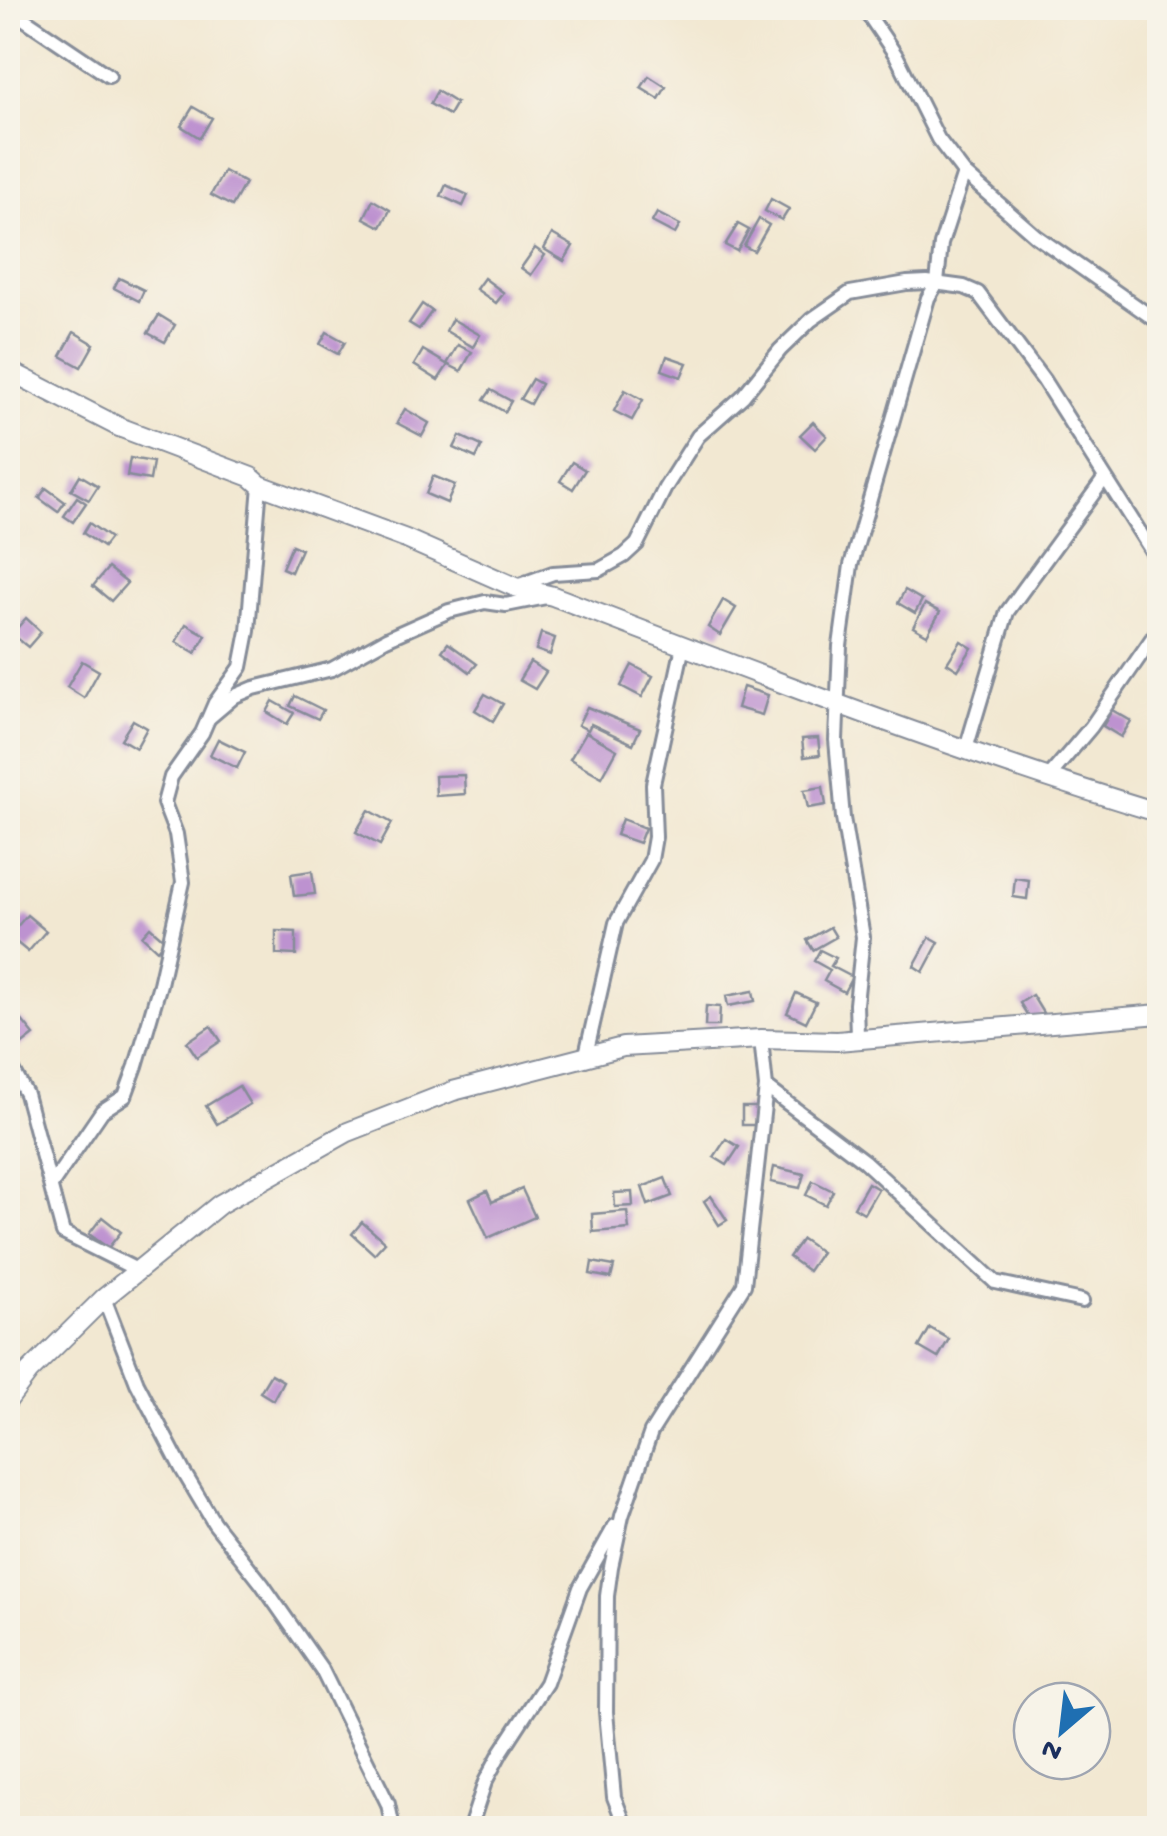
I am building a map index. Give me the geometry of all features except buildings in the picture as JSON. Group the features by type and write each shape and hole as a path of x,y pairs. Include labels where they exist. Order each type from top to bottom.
{"main road":[{"path":"8,370 119,426 251,477 260,485 406,539 515,588 553,596 836,706 1160,813"},
{"path":"8,1400 29,1372 104,1298 220,1204 348,1132 453,1091 624,1047 760,1039 837,1041 1160,1014"}],"street":[{"path":"8,8 110,76"},
{"path":"864,8 897,57 938,139 964,173 1036,236 1160,323"},
{"path":"837,1041 857,1035 863,938 843,818 836,706 851,566 928,298 937,282 941,244 964,173"},
{"path":"515,588 553,573 599,570 624,556 637,544 698,436 744,396 780,350 811,320 850,294 908,282 937,282 978,292 1044,381 1160,564"},
{"path":"966,749 1007,612 1104,478"},
{"path":"52,1184 102,1112 126,1096 136,1066 184,882 176,834 164,803 172,777 215,702 241,667 248,630 260,485"},
{"path":"208,720 244,692 332,669 449,611 485,602 506,604 553,596"},
{"path":"1048,779 1092,727 1160,627"},
{"path":"585,1059 616,923 651,860 655,837 653,784 686,647"},
{"path":"626,1828 614,1797 606,1712 607,1596 622,1516 651,1432 744,1285 766,1087 760,1039"},
{"path":"8,1061 26,1094 63,1233 136,1270"},
{"path":"766,1087 864,1161 995,1282 1082,1301"},
{"path":"104,1298 137,1383 184,1472 214,1523 322,1670 388,1804 393,1828"},
{"path":"470,1828 485,1782 546,1683 580,1588 622,1516"}]}
